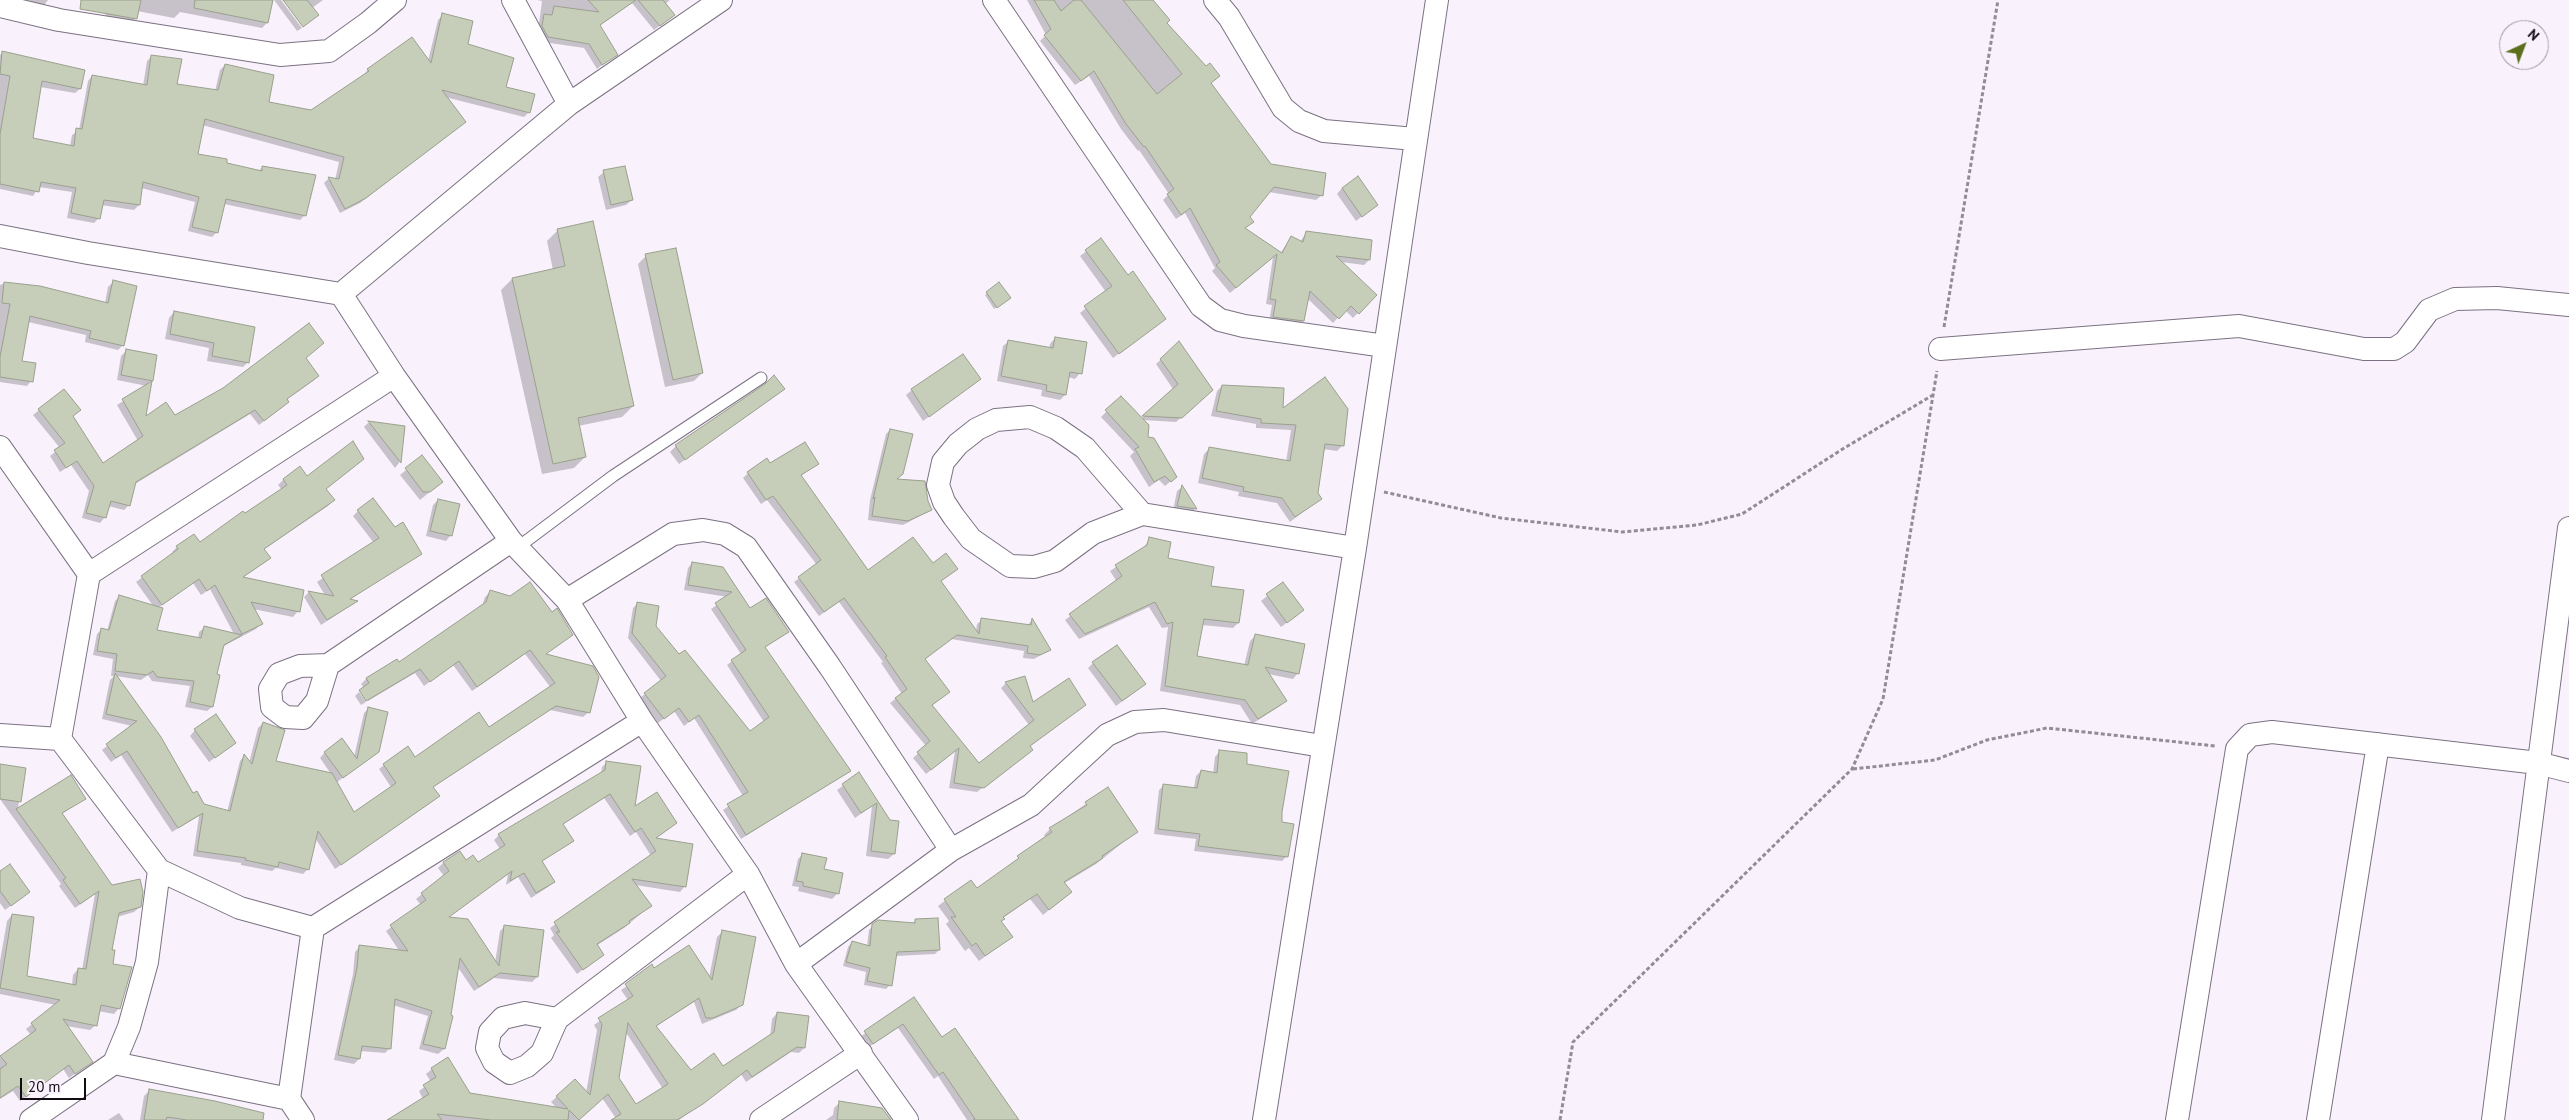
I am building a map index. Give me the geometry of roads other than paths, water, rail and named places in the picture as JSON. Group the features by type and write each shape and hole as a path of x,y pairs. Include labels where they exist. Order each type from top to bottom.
{"street":[{"path":"0,6 60,20 280,55 330,50 368,23 395,0"},
{"path":"513,0 570,104"},
{"path":"341,294 570,104 721,0"},
{"path":"994,0 1201,306 1220,320 1244,326 1385,346"},
{"path":"1215,0 1229,17 1284,108 1299,121 1324,130 1415,139"},
{"path":"1264,1120 1355,548 1437,0"},
{"path":"0,236 88,253 341,294 394,376 514,545 567,600 642,721 748,874 796,964 907,1120"},
{"path":"1940,349 2239,326 2364,348 2394,349 2405,342 2429,310 2456,299 2498,298 2569,305"},
{"path":"89,574 394,376"},
{"path":"1142,514 1084,448 1056,428 1030,417 996,420 977,429 958,444 943,462 938,485 944,502 971,539 1010,566 1034,568 1056,561 1093,533 1142,514 1355,548"},
{"path":"0,447 89,574 60,739 159,870 240,908 313,928 642,721"},
{"path":"2492,1120 2569,528"},
{"path":"567,600 673,534 703,530 725,534 746,547 830,667 951,850"},
{"path":"328,665 514,545"},
{"path":"796,964 951,850 1031,805 1107,735 1134,722 1164,720 1322,746"},
{"path":"2177,1120 2237,749 2250,735 2272,732 2538,763 2569,770"},
{"path":"0,735 60,739"},
{"path":"2318,1120 2378,744"},
{"path":"31,1120 114,1063 129,1027 147,962 159,870"},
{"path":"557,1019 748,874"},
{"path":"303,1120 289,1099 313,928"},
{"path":"761,1120 861,1053"},
{"path":"114,1063 289,1099"}],"lane":[{"path":"514,545 613,476 761,378"}]}
